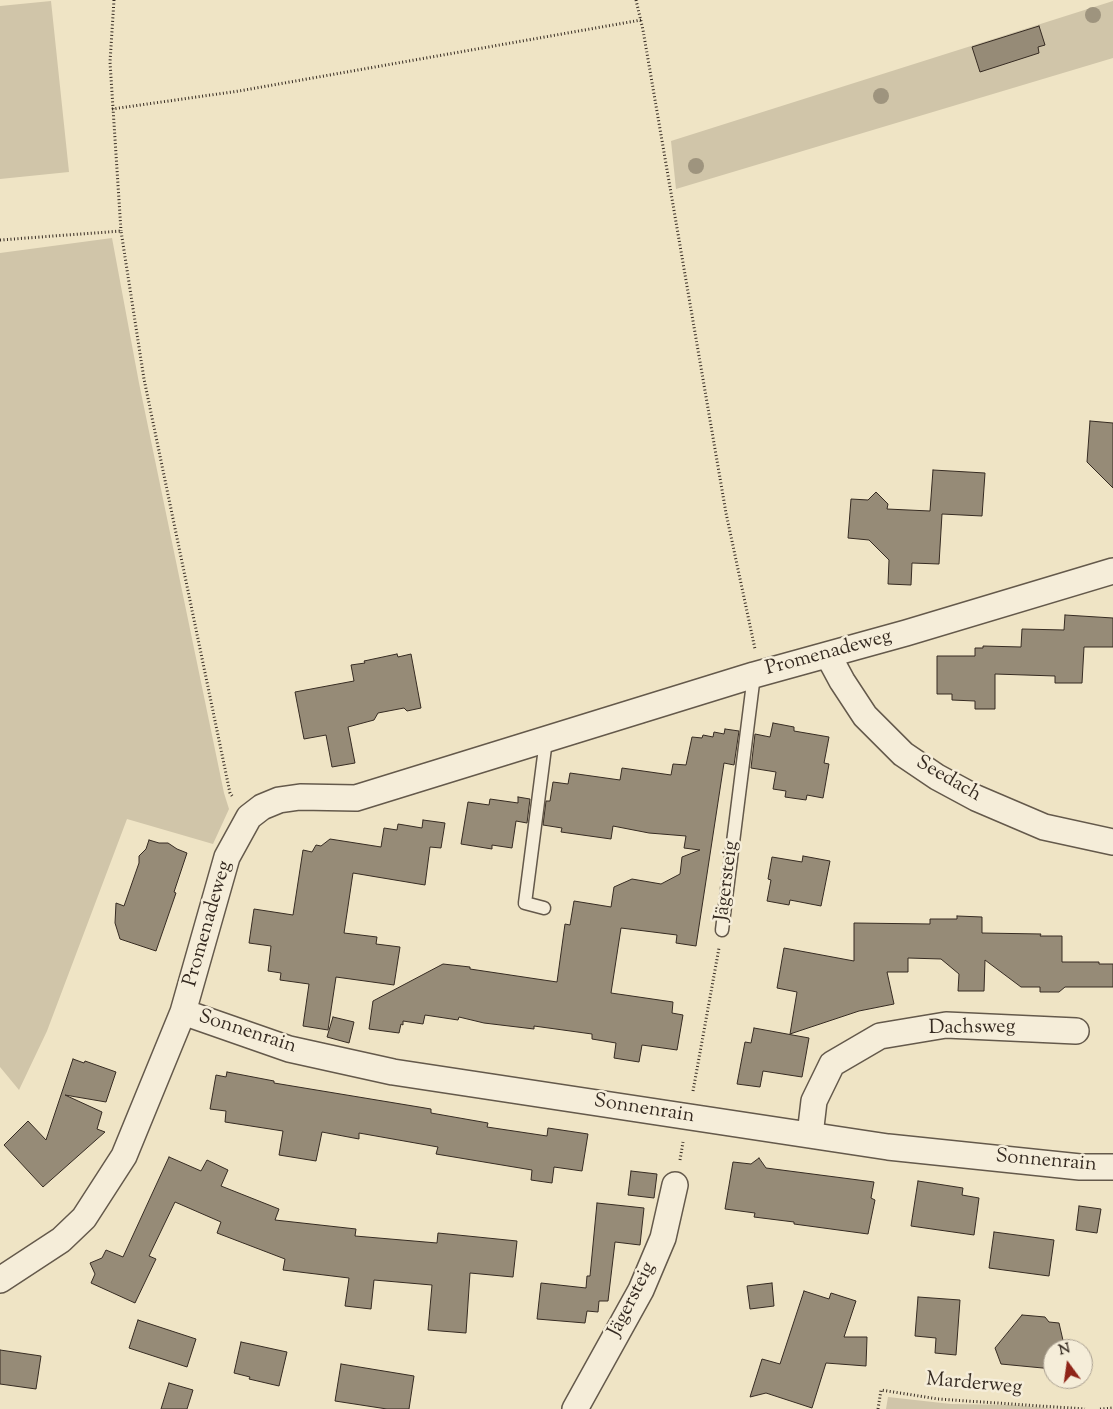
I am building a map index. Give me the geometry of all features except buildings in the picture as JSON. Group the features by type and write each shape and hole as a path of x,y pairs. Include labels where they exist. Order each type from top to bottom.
{"street":[{"name":"Promenadeweg","path":"0,1280 61,1240 84,1218 124,1156 184,1012 227,857 249,817 262,807 279,800 300,797 356,798 754,675 1113,571"},
{"name":"Seedach","path":"828,655 842,681 865,716 903,754 937,778 976,798 1044,828 1113,842"},
{"name":"Sonnenrain","path":"184,1012 289,1048 393,1072 888,1147 1080,1167 1113,1167"},
{"name":"Dachsweg","path":"810,1135 814,1101 832,1064 880,1036 946,1026 1076,1031"},
{"name":"Jägersteig","path":"575,1409 640,1290 663,1238 675,1185"}],"lane":[{"name":"Jägersteig","path":"722,930 754,675"},
{"path":"544,908 525,903 546,740"}],"path":[{"path":"114,0 110,62 121,232 144,379 230,793 249,817"},
{"path":"636,0 726,513 756,654 754,675"},
{"path":"112,109 239,90 641,20"},
{"path":"0,240 121,232"},
{"name":"Jägersteig","path":"694,1086 722,930"},
{"name":"Marderweg","path":"878,1409 881,1390 938,1399 1085,1409"},
{"path":"1100,1409 1113,1408"}],"shaded area":[{"path":"51,1 69,172 0,179 0,6"},
{"path":"1113,1 1113,58 676,189 671,141"},
{"path":"112,238 139,383 224,793 229,809 213,844 127,819 47,1031 19,1090 0,1067 0,253"},
{"path":"888,1397 951,1404 1013,1405 1057,1409 886,1409"}]}
